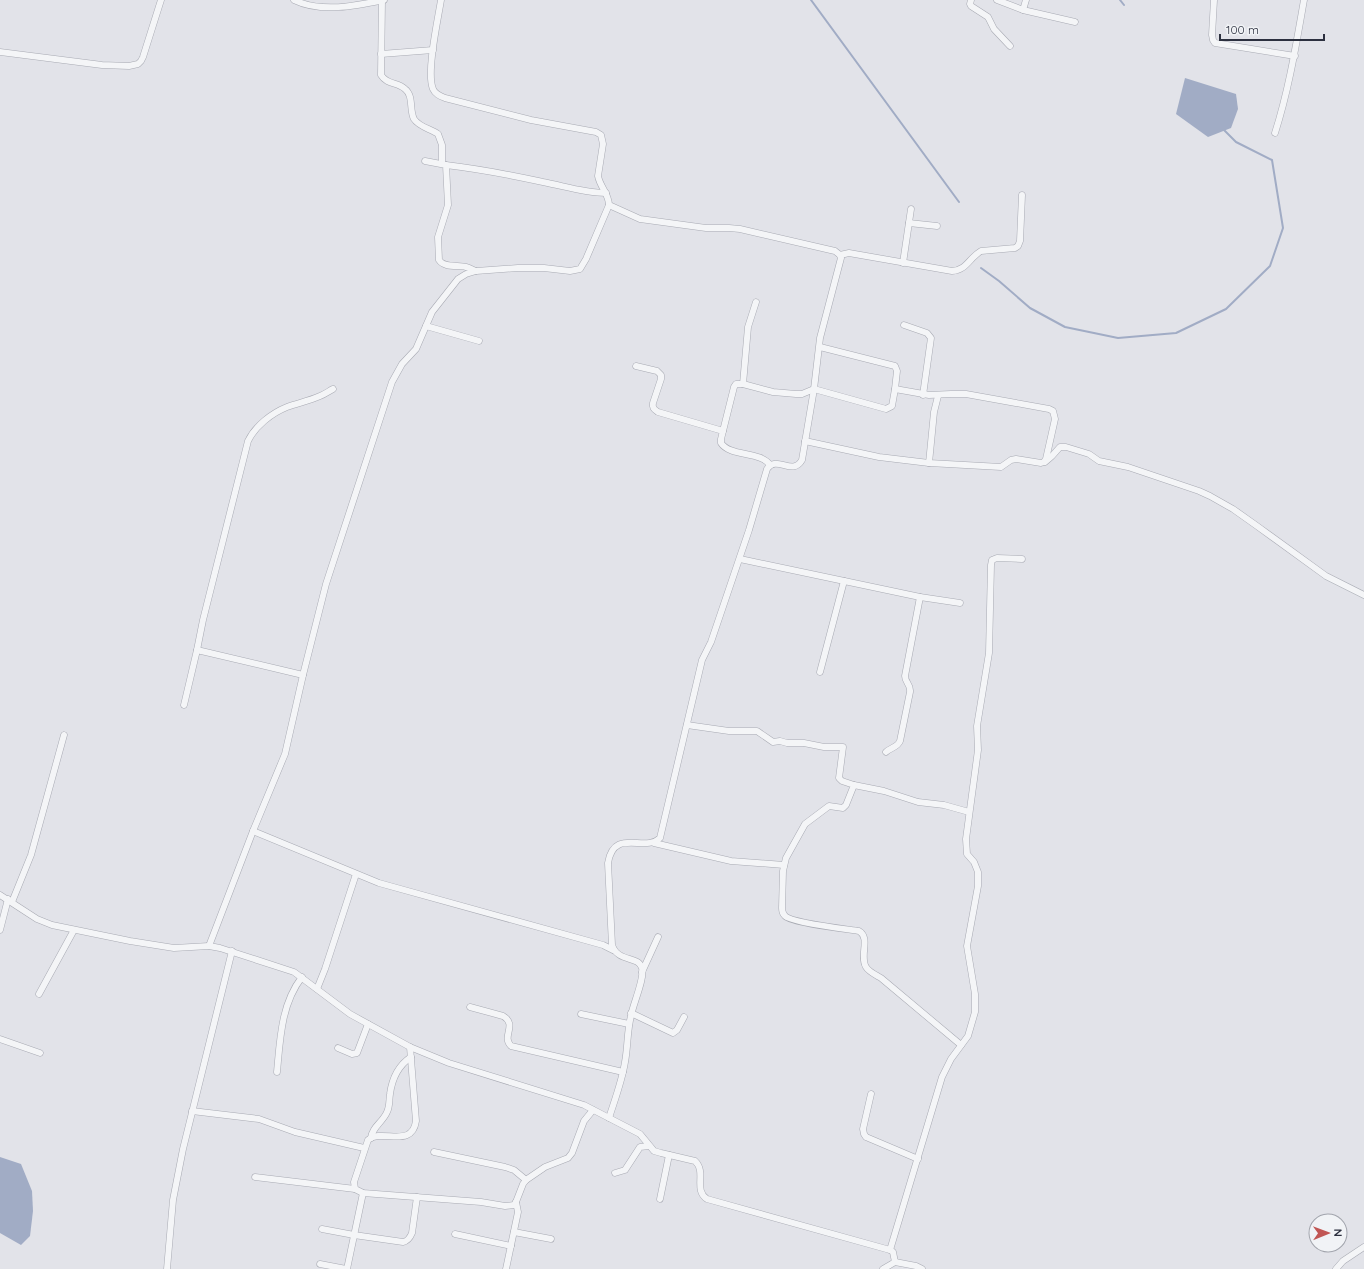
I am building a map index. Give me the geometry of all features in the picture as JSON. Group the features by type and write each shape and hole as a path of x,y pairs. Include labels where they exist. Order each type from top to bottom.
{"street":[{"path":"0,52 102,65 134,66 142,62 161,0"},
{"path":"294,0 315,6 332,7 383,0 381,75 387,82 400,85 407,90 410,95 414,119 418,124 438,134 442,145 448,205 438,237 439,260 444,264 465,267 476,271"},
{"path":"209,946 253,830 284,754 326,584 392,382 402,364 416,349 432,312 458,279 466,274 476,271 532,268 570,271 580,269 586,260 609,205 606,193 599,181 598,176 603,144 601,135 596,132 531,120 445,98 434,90 432,81 433,50 441,0"},
{"path":"971,0 971,6 986,15 994,29 1010,46"},
{"path":"997,0 1022,10 1075,22"},
{"path":"1022,10 1026,0"},
{"path":"1214,0 1212,35 1215,43 1295,56"},
{"path":"1276,133 1295,56 1304,0"},
{"path":"381,54 433,50"},
{"path":"425,161 514,176 562,186 582,192 606,193"},
{"path":"609,205 640,219 706,228 734,228 834,251 840,254 849,253 958,271 981,251 1015,248 1018,246 1020,241 1022,195"},
{"path":"903,263 911,209"},
{"path":"909,223 936,226"},
{"path":"653,843 658,841 662,833 702,660 711,642 740,559 768,469 770,465 774,463 795,466 802,460 825,319 841,264 840,254"},
{"path":"743,384 748,326 756,302"},
{"path":"904,325 927,333 931,338 923,394"},
{"path":"426,326 479,341"},
{"path":"770,465 764,459 723,446 721,439 736,384 796,394 802,394 814,389 886,409 892,406 897,372 895,366 820,347"},
{"path":"636,366 657,371 661,375 652,406 658,412 723,431"},
{"path":"184,705 205,612 248,441 255,429 286,407 320,396 333,388"},
{"path":"895,389 938,396 966,394 1049,409 1053,411 1055,419 1044,462"},
{"path":"929,463 934,412 938,396"},
{"path":"805,441 879,458 929,463 1001,467 1011,460 1016,459 1037,463 1044,462 1063,446 1089,454 1099,461 1121,465 1199,491 1227,506 1293,551 1326,576 1364,595"},
{"path":"890,1250 942,1077 951,1059 968,1036 973,1021 976,1003 967,946 978,886 978,872 976,866 966,854 966,850 969,812 978,750 978,719 989,653 992,560 997,558 1022,559"},
{"path":"740,559 920,597 960,603"},
{"path":"820,672 844,581"},
{"path":"886,752 890,748 897,745 900,741 910,692 905,676 920,597"},
{"path":"197,650 303,675"},
{"path":"687,725 729,731 757,731 773,742 780,741 787,744 804,743 824,747 843,747 840,778 842,781 884,791 918,802 944,805 969,812"},
{"path":"0,930 10,901 31,855 64,735"},
{"path":"854,785 846,806 843,808 828,806 804,824 793,844 784,865 782,908 785,916 812,924 859,931 862,933 864,937 864,962 867,969 881,978 961,1045"},
{"path":"253,830 379,883 603,945 621,956 636,961 640,964 642,972"},
{"path":"613,950 611,938 608,863 612,850 623,843 653,843 731,861 784,865"},
{"path":"317,989 356,874"},
{"path":"0,895 52,926 174,948 209,946 220,948 294,972 350,1014 410,1047 449,1063 584,1105 640,1134 654,1151 695,1161 701,1171 700,1191 707,1199 890,1250 893,1252 895,1262"},
{"path":"39,994 74,930"},
{"path":"609,1118 623,1072 631,1013 642,972 658,937"},
{"path":"167,1269 173,1200 183,1149 232,951"},
{"path":"276,1072 285,1011 295,987 302,977"},
{"path":"470,1007 503,1016 507,1019 510,1026 507,1038 508,1043 511,1046 623,1072"},
{"path":"631,1013 673,1032 677,1030 684,1017"},
{"path":"581,1014 629,1024"},
{"path":"338,1048 352,1054 357,1053 368,1024"},
{"path":"0,1039 40,1053"},
{"path":"354,1189 354,1182 364,1148 368,1140 374,1136 401,1136 414,1130 416,1121 410,1047"},
{"path":"371,1138 372,1131 387,1112 391,1088 397,1073 404,1061 411,1057"},
{"path":"871,1094 863,1129 866,1137 918,1158"},
{"path":"255,1177 354,1189 363,1193 481,1202 505,1206 514,1205 526,1180 545,1167 568,1158 572,1153 584,1121 592,1110"},
{"path":"192,1111 260,1119 296,1132 364,1148"},
{"path":"615,1173 625,1170 640,1147 649,1146"},
{"path":"434,1152 505,1166 514,1170 526,1180"},
{"path":"660,1199 669,1155"},
{"path":"320,1264 347,1269 363,1193"},
{"path":"322,1229 403,1242 407,1241 412,1233 417,1197"},
{"path":"506,1269 518,1212 516,1202"},
{"path":"514,1232 551,1239"},
{"path":"455,1234 511,1246"},
{"path":"1336,1269 1343,1261 1364,1247"},
{"path":"883,1269 895,1262 916,1266 922,1269"}],"water":[{"path":"1185,78 1236,94 1238,109 1231,128 1208,137 1176,114"},
{"path":"0,1157 21,1164 32,1191 33,1211 30,1236 21,1245 0,1233"}],"waterway":[{"path":"811,0 959,202"},
{"path":"1120,0 1124,5"},
{"path":"981,268 999,281 1030,308 1065,327 1118,338 1176,333 1226,309 1270,266 1283,228 1272,160 1236,142 1223,129"}]}
